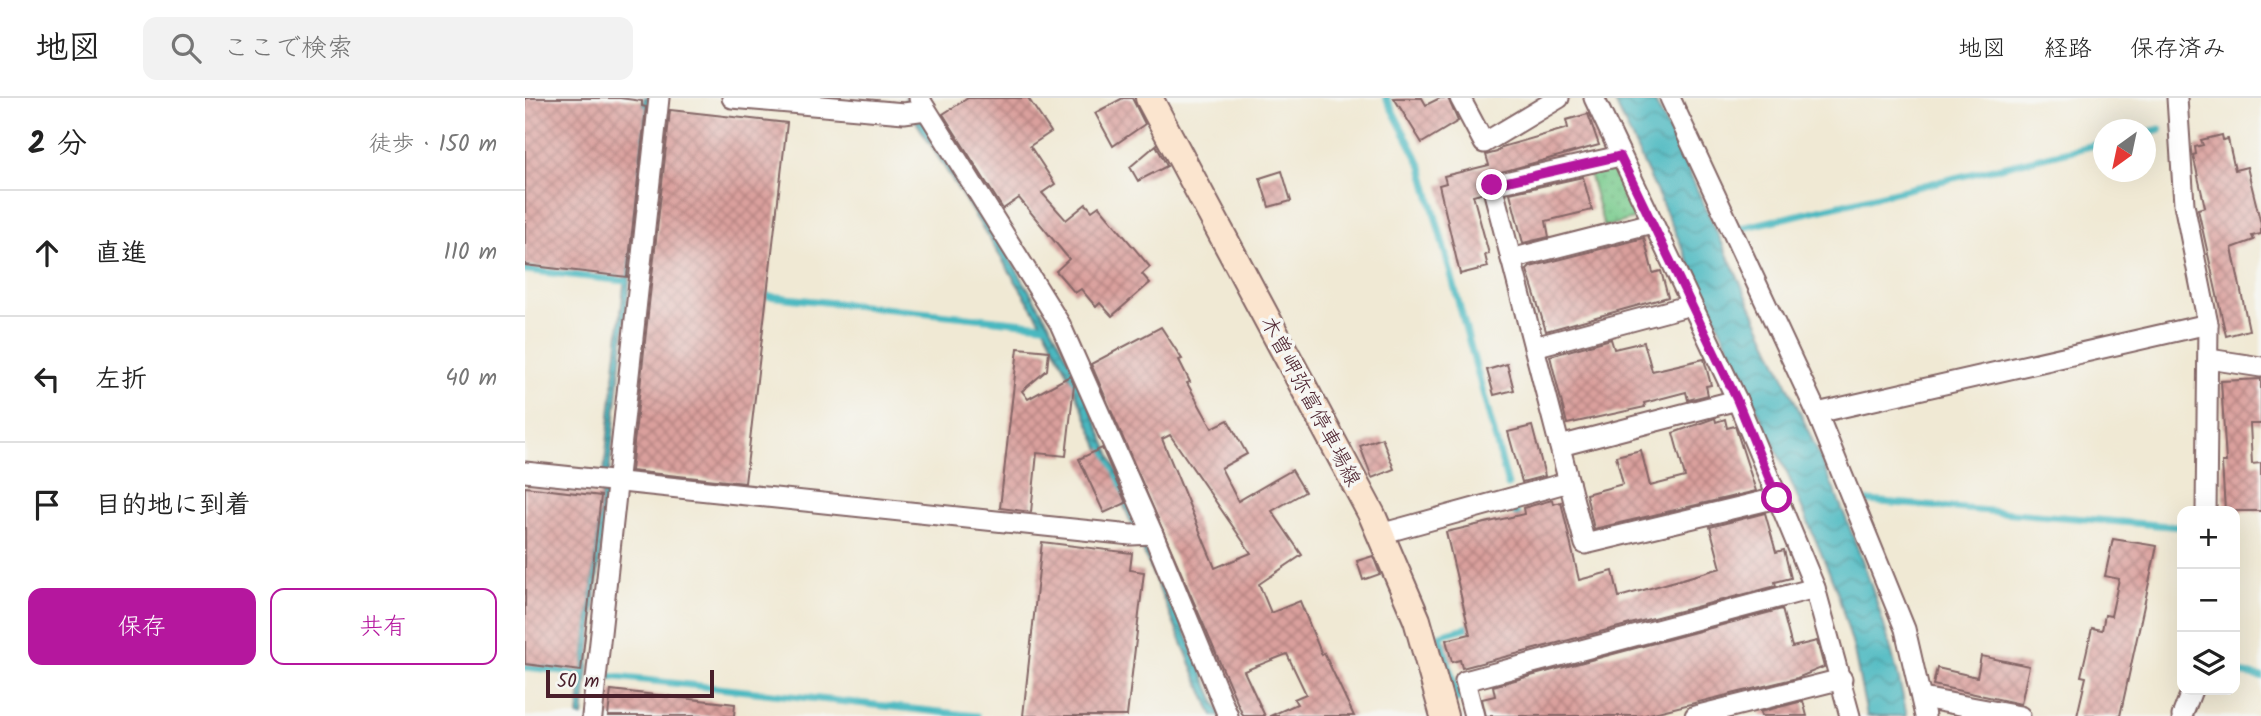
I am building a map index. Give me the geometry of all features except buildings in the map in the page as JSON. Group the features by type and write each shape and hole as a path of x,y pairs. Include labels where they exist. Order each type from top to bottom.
{"main road":[{"name":"木曽岬弥富停車場線","path":"1149,98 1380,534 1417,620 1444,716"}],"street":[{"path":"592,716 610,481 659,98"},
{"path":"732,98 918,108 1060,324 1144,534 1228,716"},
{"path":"1460,98 1484,143 1559,98"},
{"path":"1594,98 1737,400 1815,588 1850,716"},
{"path":"1670,98 1817,413 1905,629 1924,707 2020,716"},
{"path":"2178,98 2184,204 2208,324 2206,506"},
{"path":"1620,156 1492,185 1585,544 1777,498"},
{"path":"1511,259 1652,223"},
{"path":"1534,347 1691,304"},
{"path":"1817,413 2208,324"},
{"path":"2209,359 2261,367"},
{"path":"1560,446 1737,400"},
{"path":"525,472 1144,534"},
{"path":"1380,534 1569,482"},
{"path":"1469,714 1465,681 1815,588"},
{"path":"1695,716 1842,679"},
{"path":"2182,716 2190,695"}],"green space":[{"path":"1616,167 1639,213 1637,218 1604,227 1588,169"}],"water":[{"path":"644,98 649,98 583,716 578,716"},
{"path":"905,98 911,98 1051,326 1073,367 1221,716 1213,716 1066,369 1043,325 915,120"},
{"path":"1613,98 1653,98 1684,161 1833,486 1883,622 1907,716 1867,716 1853,646 1836,588 1788,475"}],"waterway":[{"path":"1386,98 1422,167 1508,485"},
{"path":"2156,130 2160,129"},
{"path":"1742,228 2093,145"},
{"path":"525,270 625,281"},
{"path":"758,295 1043,325"},
{"path":"1869,501 2177,527"},
{"path":"1515,508 1519,524"},
{"path":"1458,699 1440,635 1476,625"},
{"path":"525,667 583,673"},
{"path":"2240,673 2261,677"},
{"path":"607,676 977,716"}],"route":[{"path":"1492,185 1620,156 1737,400 1777,498"}]}
